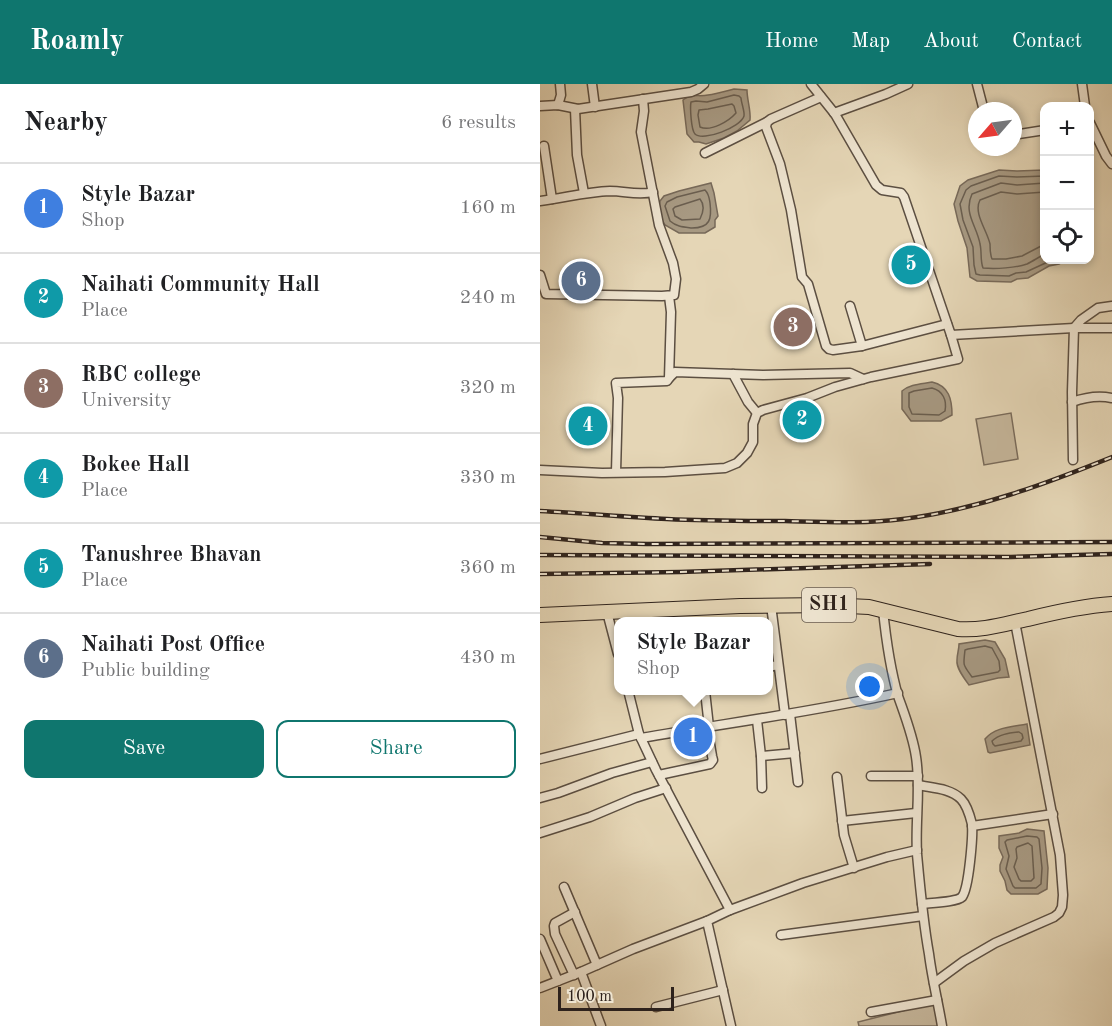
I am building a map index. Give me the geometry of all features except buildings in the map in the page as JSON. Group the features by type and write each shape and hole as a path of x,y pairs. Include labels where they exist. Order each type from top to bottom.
{"main road":[{"name":"SH1","path":"540,615 771,605 828,605 869,607 970,630 984,629 1077,608 1112,604"}],"street":[{"path":"558,105 561,95 560,84"},
{"path":"592,84 595,107"},
{"path":"540,106 558,105 575,109 595,107 691,92 704,84"},
{"path":"834,112 908,84"},
{"path":"977,84 982,102"},
{"path":"1082,84 1084,102"},
{"path":"540,470 665,472 725,468 737,463 747,453 753,442 753,424 757,413 763,410 863,379 958,359 904,197 901,193 882,190 876,185 834,112 821,97 816,86"},
{"path":"705,153 771,119 821,97"},
{"path":"540,275 543,294 674,295 676,279 673,263 658,225 641,132 643,99"},
{"path":"575,109 577,155 584,194"},
{"path":"767,122 766,127 780,164 791,210 802,277 808,284 829,350 862,346 947,324"},
{"path":"1094,130 1112,164"},
{"path":"1022,134 1040,131"},
{"path":"544,146 552,199"},
{"path":"540,201 611,191 638,194 653,192"},
{"path":"669,296 671,312 669,378"},
{"path":"850,306 862,346"},
{"path":"1073,460 1074,328 1098,308 1112,306"},
{"path":"951,335 1112,328"},
{"path":"616,472 618,398 615,380 666,381 675,372 763,375 850,373 863,379"},
{"path":"733,374 748,402 757,413"},
{"path":"1072,402 1087,397 1112,398"},
{"path":"771,605 772,617"},
{"path":"883,610 887,646 916,757 917,850 923,916 942,1026"},
{"path":"607,612 614,639"},
{"path":"773,622 798,782"},
{"path":"934,983 978,952 1048,920 1059,913 1062,907 1060,855 1015,622"},
{"path":"773,666 778,665"},
{"path":"540,759 640,736 757,720 898,693"},
{"path":"629,695 640,736 652,762 730,910"},
{"path":"659,775 710,764 713,760 705,695"},
{"path":"757,720 762,788"},
{"path":"761,756 795,753"},
{"path":"540,798 652,762"},
{"path":"871,776 918,781 955,794 965,805 972,826 971,855 963,895 957,900 922,904"},
{"path":"837,777 846,843 855,868"},
{"path":"540,833 666,789"},
{"path":"842,821 916,813"},
{"path":"972,826 1053,814"},
{"path":"540,988 730,910 803,883 917,850"},
{"path":"564,887 597,965"},
{"path":"574,912 555,923 555,934 578,973 602,1026"},
{"path":"781,935 923,916"},
{"path":"707,921 731,1026"},
{"path":"540,939 558,981"},
{"path":"656,1007 723,990"},
{"path":"871,1012 937,1000"}],"shaded area":[{"path":"1011,413 1018,459 984,465 976,419"},
{"path":"934,1003 939,1026 859,1026 858,1022"}],"water":[{"path":"734,89 747,90 750,120 724,138 706,144 694,142 687,134 683,100 692,96 711,95"},
{"path":"999,170 1040,170 1040,264 1059,264 1049,266 1028,278 1011,282 977,281 970,277 967,248 954,204 960,186 968,180"},
{"path":"711,183 718,216 715,220 715,227 705,233 679,233 665,225 661,218 659,205 664,196"},
{"path":"932,382 946,390 952,415 941,421 911,421 902,409 902,391 912,386"},
{"path":"985,640 995,642 1005,659 1009,677 969,685 957,663 959,644"},
{"path":"1027,724 1030,745 988,752 985,739 989,735 1004,728"},
{"path":"1027,829 1044,831 1048,868 1047,889 1038,894 1011,894 1007,890 1000,871 1003,857 999,848 999,836 1019,833"}],"railway":[{"path":"540,511 696,520 889,521 984,503 1112,457"},
{"path":"540,537 602,543 647,544 1112,542"},
{"path":"540,555 1011,557 1112,554"},
{"path":"540,574 930,564"}],"place":[{"name":"Tanushree Bhavan","path":"911,265"},
{"name":"Naihati Post Office","path":"581,281"},
{"name":"RBC college","path":"793,327"},
{"name":"Naihati Community Hall","path":"802,420"},
{"name":"Bokee Hall","path":"588,426"},
{"name":"Style Bazar","path":"693,737"}]}
